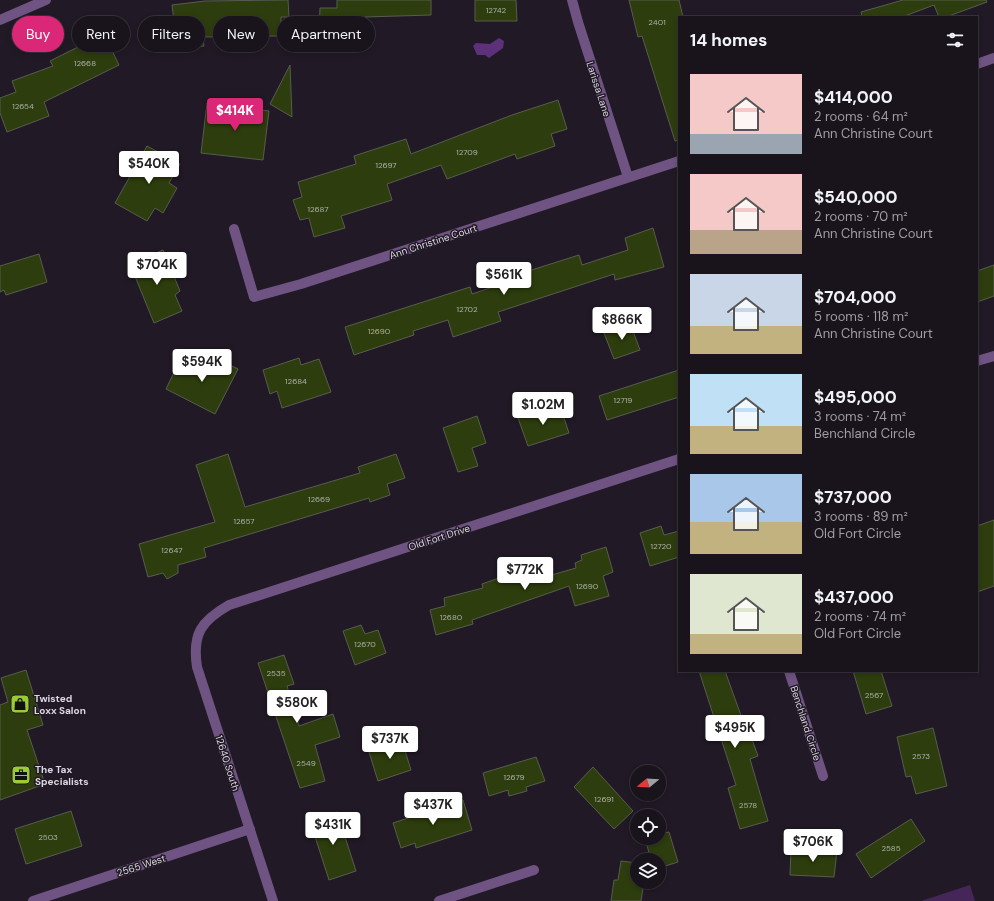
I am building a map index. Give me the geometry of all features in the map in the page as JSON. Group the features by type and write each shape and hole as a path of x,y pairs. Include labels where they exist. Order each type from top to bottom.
{"street":[{"path":"0,20 46,0"},
{"name":"Larissa Lane","path":"572,0 628,177"},
{"path":"978,64 994,58"},
{"name":"Ann Christine Court","path":"234,229 254,297 301,284 678,161"},
{"path":"978,361 994,356"},
{"name":"Old Fort Drive","path":"203,625 215,614 229,605 678,458"},
{"name":"12640 South","path":"203,625 195,645 197,667 273,901"},
{"name":"Benchland Circle","path":"789,672 823,776"},
{"name":"2565 West","path":"33,901 250,829"},
{"path":"439,901 534,870"}],"shaded area":[{"path":"499,38 504,41 503,48 489,58 485,55 477,55 473,46 476,43 490,44"},
{"path":"970,885 975,901 921,901"}],"building":[{"path":"288,0 289,16 277,16 277,36 269,36 269,16 213,16 213,37 205,37 205,16 173,16 172,5 205,1"},
{"path":"337,0 431,0 431,15 320,16 320,8 337,8"},
{"path":"475,0 516,0 517,21 475,21"},
{"path":"629,0 679,0 683,16 678,16 678,140 675,141 642,36 638,37"},
{"path":"903,0 986,0 987,2 949,16 939,16 934,5 905,16 862,16 861,12"},
{"path":"72,50 72,52 113,52 119,65 44,102 49,116 7,132 0,113 0,98 16,92 12,81 53,66 50,61"},
{"path":"290,65 292,117 270,104"},
{"path":"558,100 567,129 551,134 555,146 517,159 515,154 447,179 441,165 387,184 392,200 341,216 345,228 314,237 309,218 300,220 293,200 302,197 298,182 356,164 354,156 406,139 411,154 512,115"},
{"path":"207,103 269,111 263,160 201,153"},
{"path":"147,146 180,164 169,183 177,188 163,213 155,208 147,221 115,203"},
{"path":"653,228 664,267 615,280 614,274 498,312 501,321 453,337 448,320 413,331 414,335 354,355 345,327 470,287 472,294 520,278 519,274 579,255 582,265 628,250 625,238"},
{"path":"163,250 180,291 175,295 182,311 154,323 130,264"},
{"path":"39,254 47,282 6,295 4,290 0,292 0,266"},
{"path":"994,265 994,296 978,302 978,271"},
{"path":"630,323 640,350 614,359 604,333"},
{"path":"182,356 210,370 216,358 238,369 215,414 166,389"},
{"path":"299,358 301,365 319,359 331,392 282,408 277,391 270,394 263,370"},
{"path":"678,370 678,397 607,420 599,396"},
{"path":"549,408 551,412 561,409 569,433 528,446 518,418"},
{"path":"477,416 486,443 472,448 478,466 458,472 443,428"},
{"path":"228,454 245,507 360,473 358,467 396,454 405,478 387,484 390,495 370,502 369,498 204,548 206,557 178,565 178,573 167,579 163,573 148,577 139,544 215,522 196,465"},
{"path":"994,520 994,586 978,592 978,526"},
{"path":"661,526 664,535 678,531 678,557 650,566 640,533"},
{"path":"606,547 613,572 603,576 609,596 575,606 569,586 472,620 473,624 436,635 430,610 445,606 444,598 483,588 482,584 536,565 541,578 576,568 575,563 582,560 581,555"},
{"path":"361,625 365,634 378,630 386,653 355,665 343,631"},
{"path":"284,655 294,684 287,686 299,726 333,714 340,737 315,745 325,781 300,788 258,663"},
{"path":"26,670 43,725 27,730 45,784 0,800 0,705 8,702 1,678"},
{"path":"699,672 725,672 748,735 750,734 758,756 750,759 768,821 740,829 728,788 736,785"},
{"path":"853,672 881,672 892,706 866,714"},
{"path":"933,728 947,786 916,794 911,776 906,777 897,737"},
{"path":"401,738 411,770 378,781 368,749"},
{"path":"536,757 545,781 526,787 527,791 509,796 508,790 489,796 483,773"},
{"path":"593,767 631,809 630,814 614,829 574,787"},
{"path":"463,800 472,830 416,848 415,843 401,848 393,823"},
{"path":"71,811 82,846 26,864 15,829"},
{"path":"337,812 356,871 329,880 310,821"},
{"path":"911,819 925,841 871,878 856,854"},
{"path":"669,832 678,862 666,866 666,853 649,853 647,845 666,845 666,833"},
{"path":"791,848 837,851 834,877 790,875"},
{"path":"621,861 630,862 630,889 643,889 641,901 611,901 614,880 618,880"}],"place":[{"name":"Twisted Loxx Salon","path":"20,704"},
{"name":"The Tax Specialists","path":"21,775"}]}
